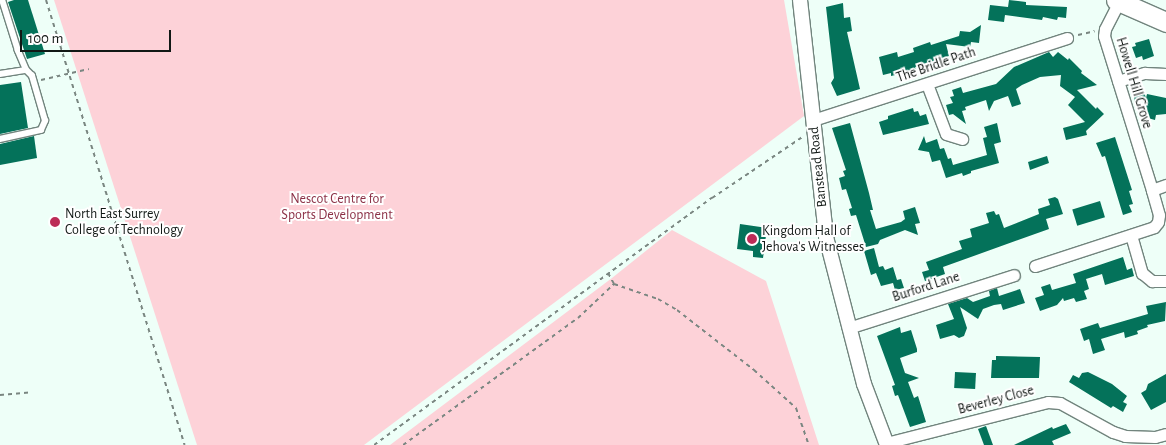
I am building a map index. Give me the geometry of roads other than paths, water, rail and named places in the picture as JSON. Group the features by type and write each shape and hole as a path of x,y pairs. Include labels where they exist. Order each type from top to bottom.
{"highway":[{"path":"1117,1 1166,22"}],"street":[{"name":"Banstead Road","path":"800,0 826,237 864,384 887,444"},
{"name":"Howell Hill Grove","path":"1035,266 1154,227 1158,222 1159,216 1152,190 1104,36 1104,29 1117,1"},
{"name":"The Bridle Path","path":"814,120 1068,38"},
{"path":"1118,81 1145,73 1166,74"},
{"path":"927,84 946,134 962,139"},
{"path":"1152,190 1166,185"},
{"path":"1130,235 1142,272 1152,281 1166,281"},
{"name":"Burford Lane","path":"848,328 1014,275"},
{"name":"Beverley Close","path":"887,444 1048,402 1060,403 1113,432 1126,436 1148,438 1166,434"}],"lane":[{"path":"0,138 34,132 44,127 45,114 34,81 26,70 2,0"},
{"path":"800,0 805,0"},
{"path":"0,74 26,70"}],"place":[{"name":"North East Surrey College of Technology","path":"55,222"},
{"name":"Kingdom Hall of Jehova's Witnesses","path":"752,239"}],"park label":[{"name":"Nescot Centre for Sports Development","path":"337,207"}]}
